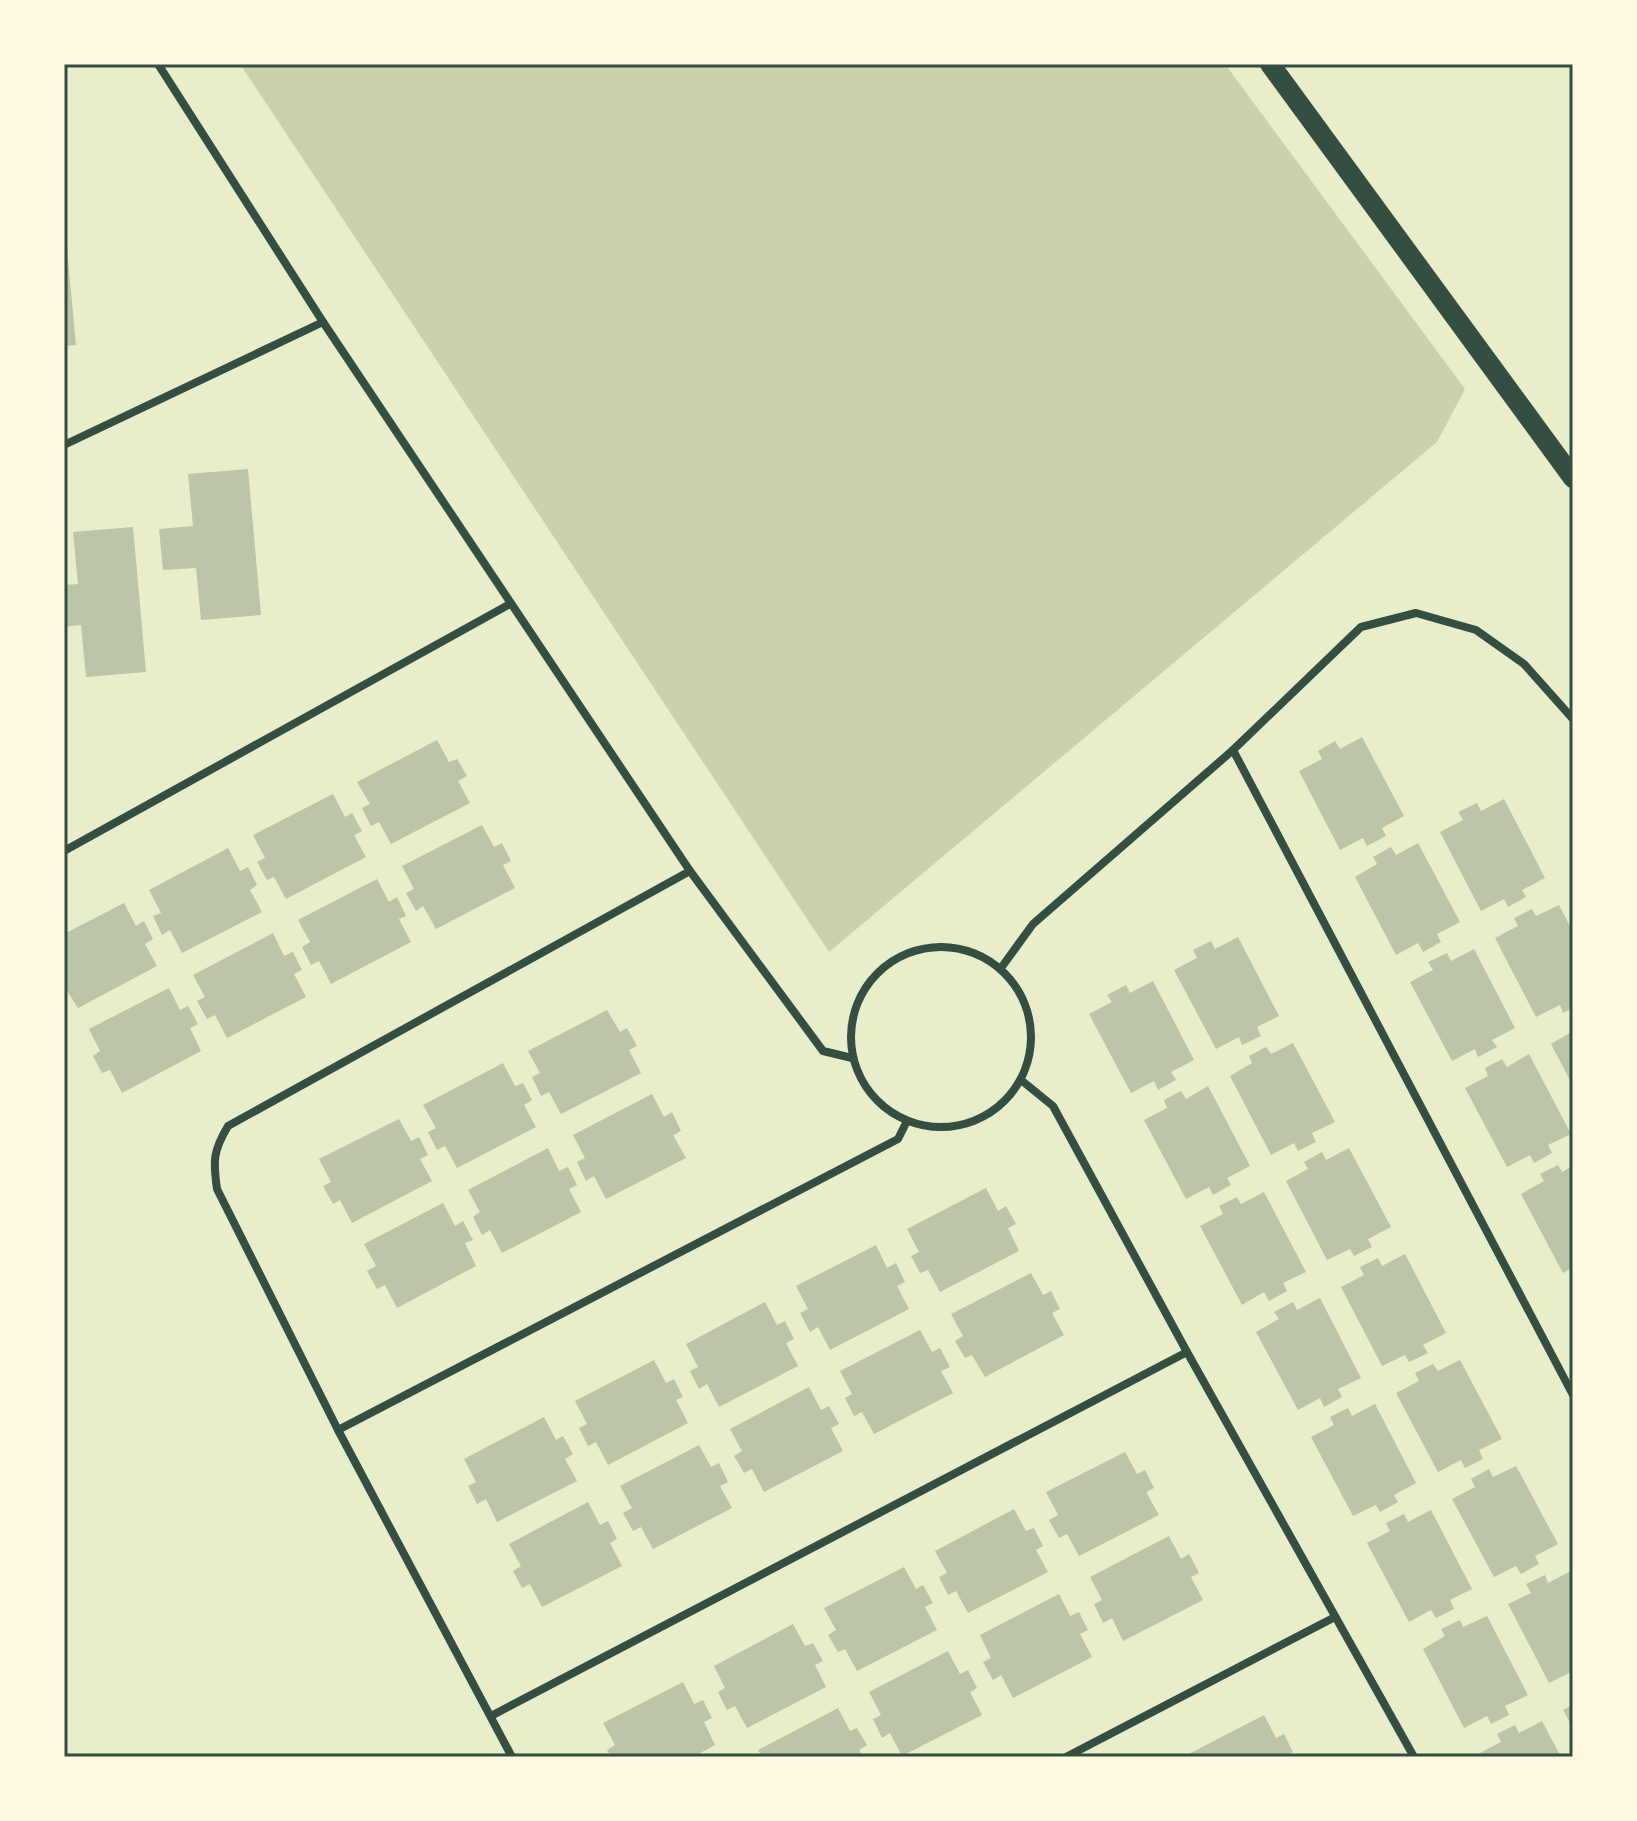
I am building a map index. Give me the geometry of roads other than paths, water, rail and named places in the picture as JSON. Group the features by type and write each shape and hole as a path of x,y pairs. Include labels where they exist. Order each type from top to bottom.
{"main road":[{"path":"1270,64 1573,478"}],"street":[{"path":"158,64 323,322 690,871 823,1051 852,1058"},
{"path":"64,445 323,322"},
{"path":"64,851 510,604"},
{"path":"1001,968 1033,924 1233,750 1361,627 1416,613 1476,630 1524,664 1573,719"},
{"path":"1233,750 1573,1395"},
{"path":"512,1757 338,1430 217,1189 213,1164 216,1145 228,1126 690,871"},
{"path":"940,946 972,952 1001,968 1025,1001 1032,1041 1021,1080 1000,1106 972,1122 939,1127 907,1121 882,1106 863,1084 852,1058 850,1025 860,995 880,969 908,952 940,946"},
{"path":"1021,1080 1053,1106 1414,1757"},
{"path":"338,1430 898,1139 907,1121"},
{"path":"491,1716 1187,1352"},
{"path":"1066,1757 1335,1617"}]}
